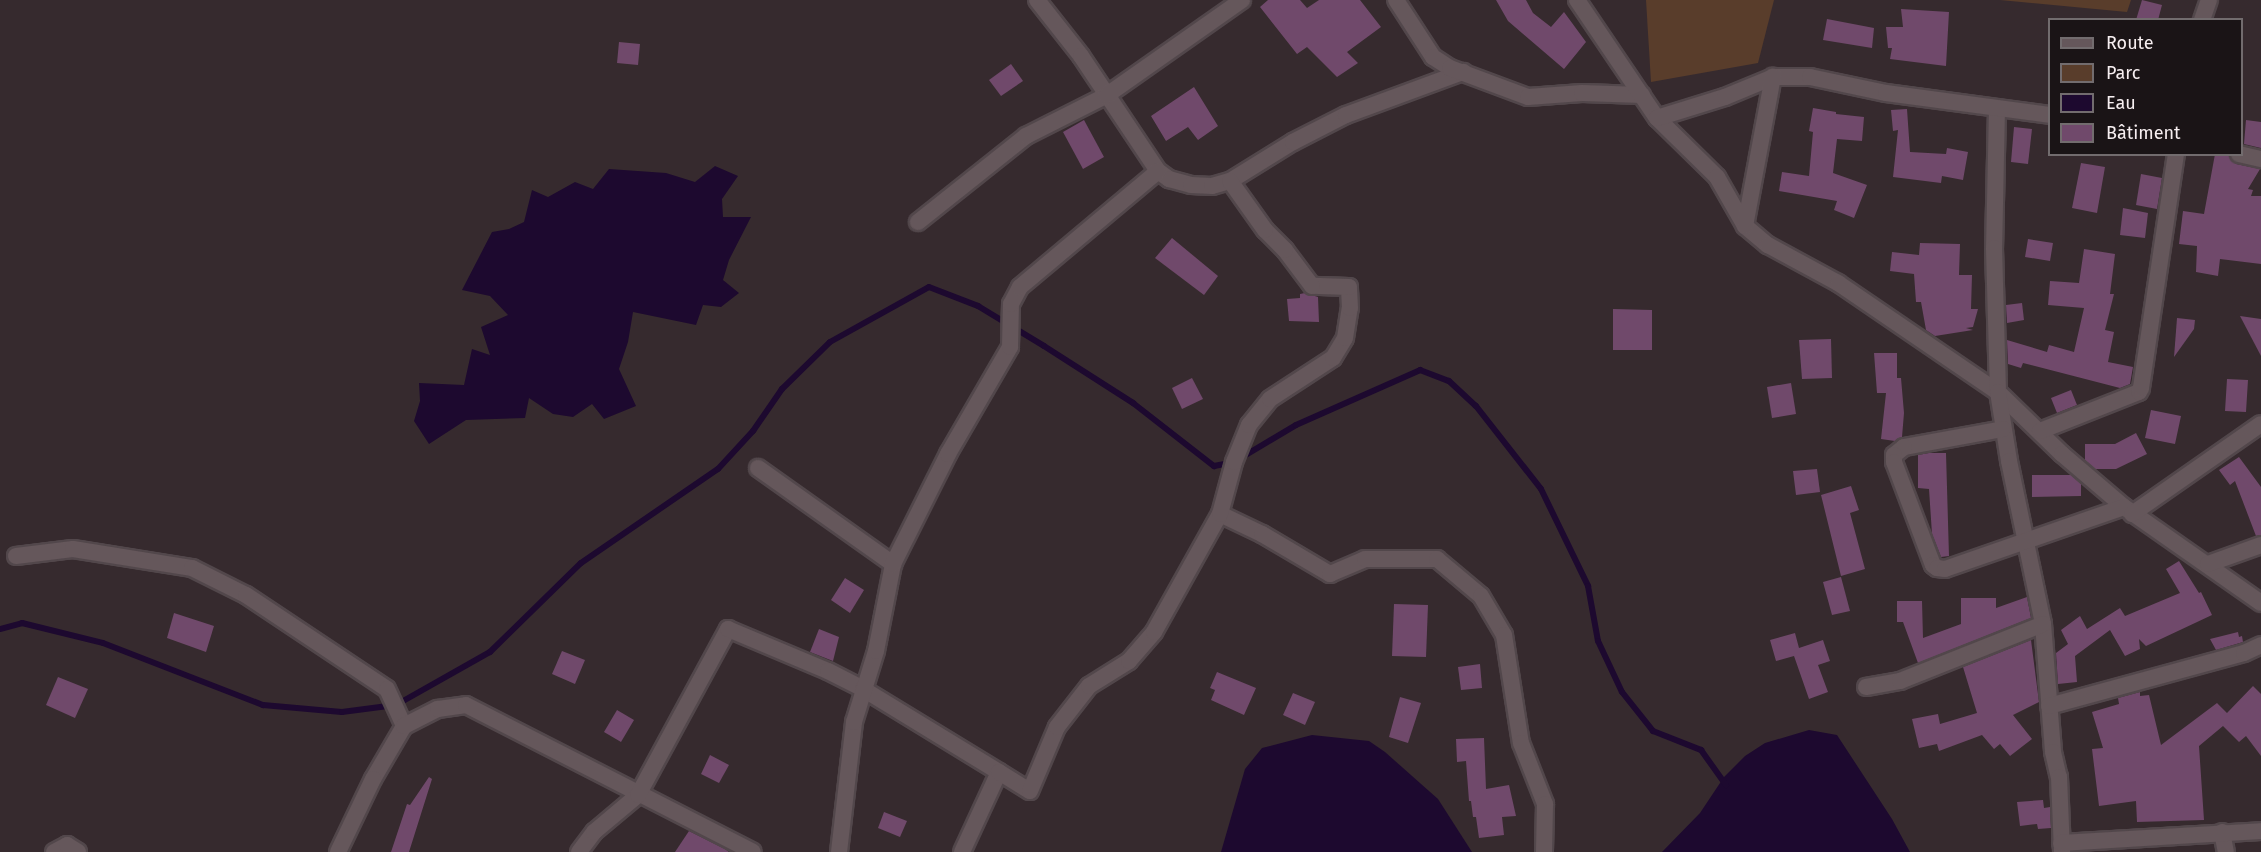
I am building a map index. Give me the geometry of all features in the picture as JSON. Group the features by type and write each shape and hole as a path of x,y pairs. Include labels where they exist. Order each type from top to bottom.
{"street":[{"path":"1037,0 1107,95 1158,171 1169,179 1191,185 1212,186 1230,181 1293,142 1346,115 1462,72"},
{"path":"918,222 1026,136 1107,95 1242,0"},
{"path":"1396,0 1433,57 1450,68 1528,97 1582,93 1642,95"},
{"path":"1577,0 1657,118 1717,177 1745,226 1768,245 1838,283 1998,392 2062,454 2128,511 2208,564 2261,603"},
{"path":"2203,18 2209,0"},
{"path":"1657,118 1725,96 1773,77 1810,77 1886,93 2048,115"},
{"path":"1745,226 1773,77"},
{"path":"1996,108 1994,248 1998,392 2003,429 2043,624 2053,752 2059,777 2062,847 2222,832 2261,831"},
{"path":"2243,155 2261,159"},
{"path":"2040,431 2139,392 2141,388 2176,156"},
{"path":"839,852 854,722 876,651 893,564 948,454 1010,346 1011,304 1020,287 1158,171"},
{"path":"579,852 594,832 638,795 728,629 828,671 863,689 1030,791 1057,727 1089,686 1129,661 1154,632 1220,514 1234,462 1249,425 1270,399 1317,369 1340,350 1345,338 1350,308 1349,287 1312,285 1251,211 1230,181"},
{"path":"2003,429 1904,447 1894,456 1894,462 1936,568 1945,569 2026,540 2128,511 2261,424"},
{"path":"758,468 893,564"},
{"path":"1220,514 1262,534 1330,574 1365,559 1437,559 1481,596 1504,635 1521,742 1545,804 1544,852"},
{"path":"2208,564 2261,544"},
{"path":"16,556 73,549 192,568 246,595 387,689 404,726"},
{"path":"1866,687 1900,681 2043,624"},
{"path":"2049,706 2244,653 2261,645"},
{"path":"338,852 373,779 404,726 438,709 466,705 753,852"},
{"path":"962,852 999,772"},
{"path":"2222,832 2226,852"},
{"path":"54,852 67,845 78,852"}],"green space":[{"path":"1646,0 1774,0 1758,63 1651,82"},
{"path":"2000,0 2131,0 2127,12"}],"water":[{"path":"715,166 738,176 722,199 723,217 751,217 729,260 723,280 739,293 721,307 703,305 696,325 633,312 628,342 619,369 636,406 604,419 592,404 573,417 553,414 529,398 525,418 466,420 429,444 414,421 420,401 419,383 464,385 472,349 490,355 481,327 508,315 490,296 462,290 492,232 509,229 524,222 532,190 548,197 575,182 593,189 609,169 666,173 695,182"},
{"path":"1809,730 1837,735 1892,819 1910,852 1662,852 1700,813 1724,777 1745,756 1765,743"},
{"path":"1312,735 1369,741 1385,752 1438,799 1472,852 1221,852 1245,769 1262,748"}],"building":[{"path":"1268,0 1300,0 1307,8 1319,0 1360,0 1381,27 1347,52 1358,63 1337,77 1307,47 1297,54 1260,7"},
{"path":"1496,0 1526,0 1533,13 1551,27 1564,12 1586,42 1564,69 1508,21"},
{"path":"2142,0 2162,5 2159,18 2137,18"},
{"path":"1901,9 1949,12 1946,66 1890,59 1892,48 1888,48 1886,27 1903,27"},
{"path":"1827,19 1874,28 1872,48 1823,40"},
{"path":"619,42 640,44 638,65 617,63"},
{"path":"1011,64 1023,81 1001,96 989,80"},
{"path":"1194,87 1218,126 1198,140 1188,127 1166,141 1151,116"},
{"path":"1813,108 1836,112 1836,114 1864,117 1862,141 1837,139 1833,173 1867,185 1854,218 1834,210 1837,201 1779,191 1782,172 1809,176 1813,132 1809,131"},
{"path":"1907,109 1910,152 1946,154 1947,148 1968,152 1963,180 1942,176 1941,183 1893,177 1898,130 1893,131 1891,110"},
{"path":"1084,120 1104,157 1083,169 1063,132"},
{"path":"2246,120 2261,122 2261,148 2244,144"},
{"path":"2014,127 2032,129 2028,164 2011,162"},
{"path":"2215,156 2229,156 2236,164 2260,169 2248,189 2253,190 2251,196 2261,196 2261,264 2220,259 2218,276 2196,272 2197,246 2179,244 2183,211 2204,214"},
{"path":"2081,163 2105,167 2097,213 2072,208"},
{"path":"2141,174 2162,178 2157,209 2136,205"},
{"path":"2123,208 2148,213 2145,238 2120,235"},
{"path":"1172,238 1218,276 1204,295 1155,258"},
{"path":"2028,239 2053,243 2050,261 2025,257"},
{"path":"1920,243 1960,244 1959,275 1972,275 1971,309 1978,309 1973,327 1966,328 1973,330 1935,336 1926,330 1921,302 1916,302 1914,274 1890,271 1892,252 1919,255"},
{"path":"2084,249 2115,254 2110,294 2114,294 2105,330 2114,332 2108,362 2133,367 2130,384 2120,388 2023,363 2021,368 2008,364 2007,340 2047,352 2049,345 2074,352 2084,308 2048,305 2050,281 2079,283"},
{"path":"1305,293 1318,297 1319,322 1289,321 1287,299 1300,298 1300,294"},
{"path":"2022,303 2024,320 2007,323 2006,305"},
{"path":"1613,309 1652,310 1652,350 1613,350"},
{"path":"2240,316 2261,319 2261,356"},
{"path":"2177,318 2195,320 2194,329 2174,357"},
{"path":"1831,339 1832,378 1802,379 1799,340"},
{"path":"1874,353 1897,353 1897,378 1901,378 1904,413 1902,437 1895,441 1881,439 1886,393 1877,393"},
{"path":"1192,378 1203,399 1182,409 1172,388"},
{"path":"2227,379 2248,380 2246,412 2225,411"},
{"path":"1791,383 1796,414 1772,418 1767,387"},
{"path":"2071,390 2077,405 2057,413 2051,398"},
{"path":"2151,410 2181,416 2175,444 2145,438"},
{"path":"2136,433 2147,454 2116,469 2095,469 2085,460 2085,444 2115,444"},
{"path":"1946,453 1949,556 1941,557 1932,534 1929,489 1918,488 1918,455"},
{"path":"2239,457 2261,487 2261,535 2256,536 2235,481 2230,485 2219,470"},
{"path":"1817,469 1820,492 1796,495 1793,471"},
{"path":"2032,475 2071,475 2081,484 2081,496 2032,497"},
{"path":"1851,486 1859,510 1850,513 1865,569 1841,576 1821,495"},
{"path":"2179,561 2199,593 2201,592 2212,615 2146,646 2139,639 2140,649 2125,656 2110,630 2075,656 2077,682 2058,684 2056,653 2068,644 2061,630 2080,616 2087,629 2120,608 2125,616 2180,593 2166,569"},
{"path":"1841,577 1850,611 1832,615 1823,582"},
{"path":"845,578 864,590 850,613 831,600"},
{"path":"2027,597 2031,618 1918,663 1903,622 1897,622 1897,601 1922,601 1923,638 1961,624 1961,598 1996,598 1996,608"},
{"path":"1394,604 1428,605 1426,657 1392,656"},
{"path":"174,613 214,626 206,652 167,638"},
{"path":"819,629 839,637 833,661 810,652"},
{"path":"2238,632 2243,642 2216,650 2210,639"},
{"path":"1795,633 1799,648 1823,640 1830,661 1818,665 1828,692 1809,699 1794,656 1776,661 1770,640"},
{"path":"2031,640 2039,702 2013,715 2032,739 2010,756 2000,744 1994,749 1982,735 1939,751 1937,744 1919,748 1912,719 1938,714 1940,724 1977,713 1963,667"},
{"path":"562,651 585,660 575,684 552,674"},
{"path":"1480,664 1482,688 1461,690 1458,667"},
{"path":"1217,672 1256,688 1244,715 1211,700 1215,690 1210,688"},
{"path":"58,677 88,689 75,718 46,705"},
{"path":"2253,686 2261,694 2261,756 2246,736 2239,742 2223,726 2199,746 2204,820 2137,822 2136,801 2099,806 2092,749 2103,748 2092,712 2119,704 2118,698 2140,692 2140,696 2149,695 2161,745 2217,703 2227,713"},
{"path":"1293,693 1315,702 1305,725 1283,715"},
{"path":"1400,697 1421,703 1408,743 1389,737"},
{"path":"617,710 634,720 621,742 604,732"},
{"path":"1484,738 1486,789 1509,785 1516,816 1502,817 1504,835 1479,838 1476,817 1473,817 1471,801 1469,801 1466,761 1457,762 1456,739"},
{"path":"710,755 729,765 719,783 701,774"},
{"path":"429,777 432,779 409,852 391,852 407,804 410,805"},
{"path":"2043,800 2044,808 2050,807 2051,828 2038,829 2037,824 2020,826 2017,802"},
{"path":"884,812 907,821 900,837 878,828"},
{"path":"689,831 725,849 729,852 675,852"}],"waterway":[{"path":"0,629 22,623 103,643 263,705 342,712 396,705 490,652 581,563 718,469 753,431 782,389 830,342 929,287 978,306 1044,346 1133,403 1214,466 1234,462 1296,425 1420,370 1449,381 1476,406 1541,489 1588,586 1598,641 1622,692 1653,731 1701,750 1726,785"}]}
